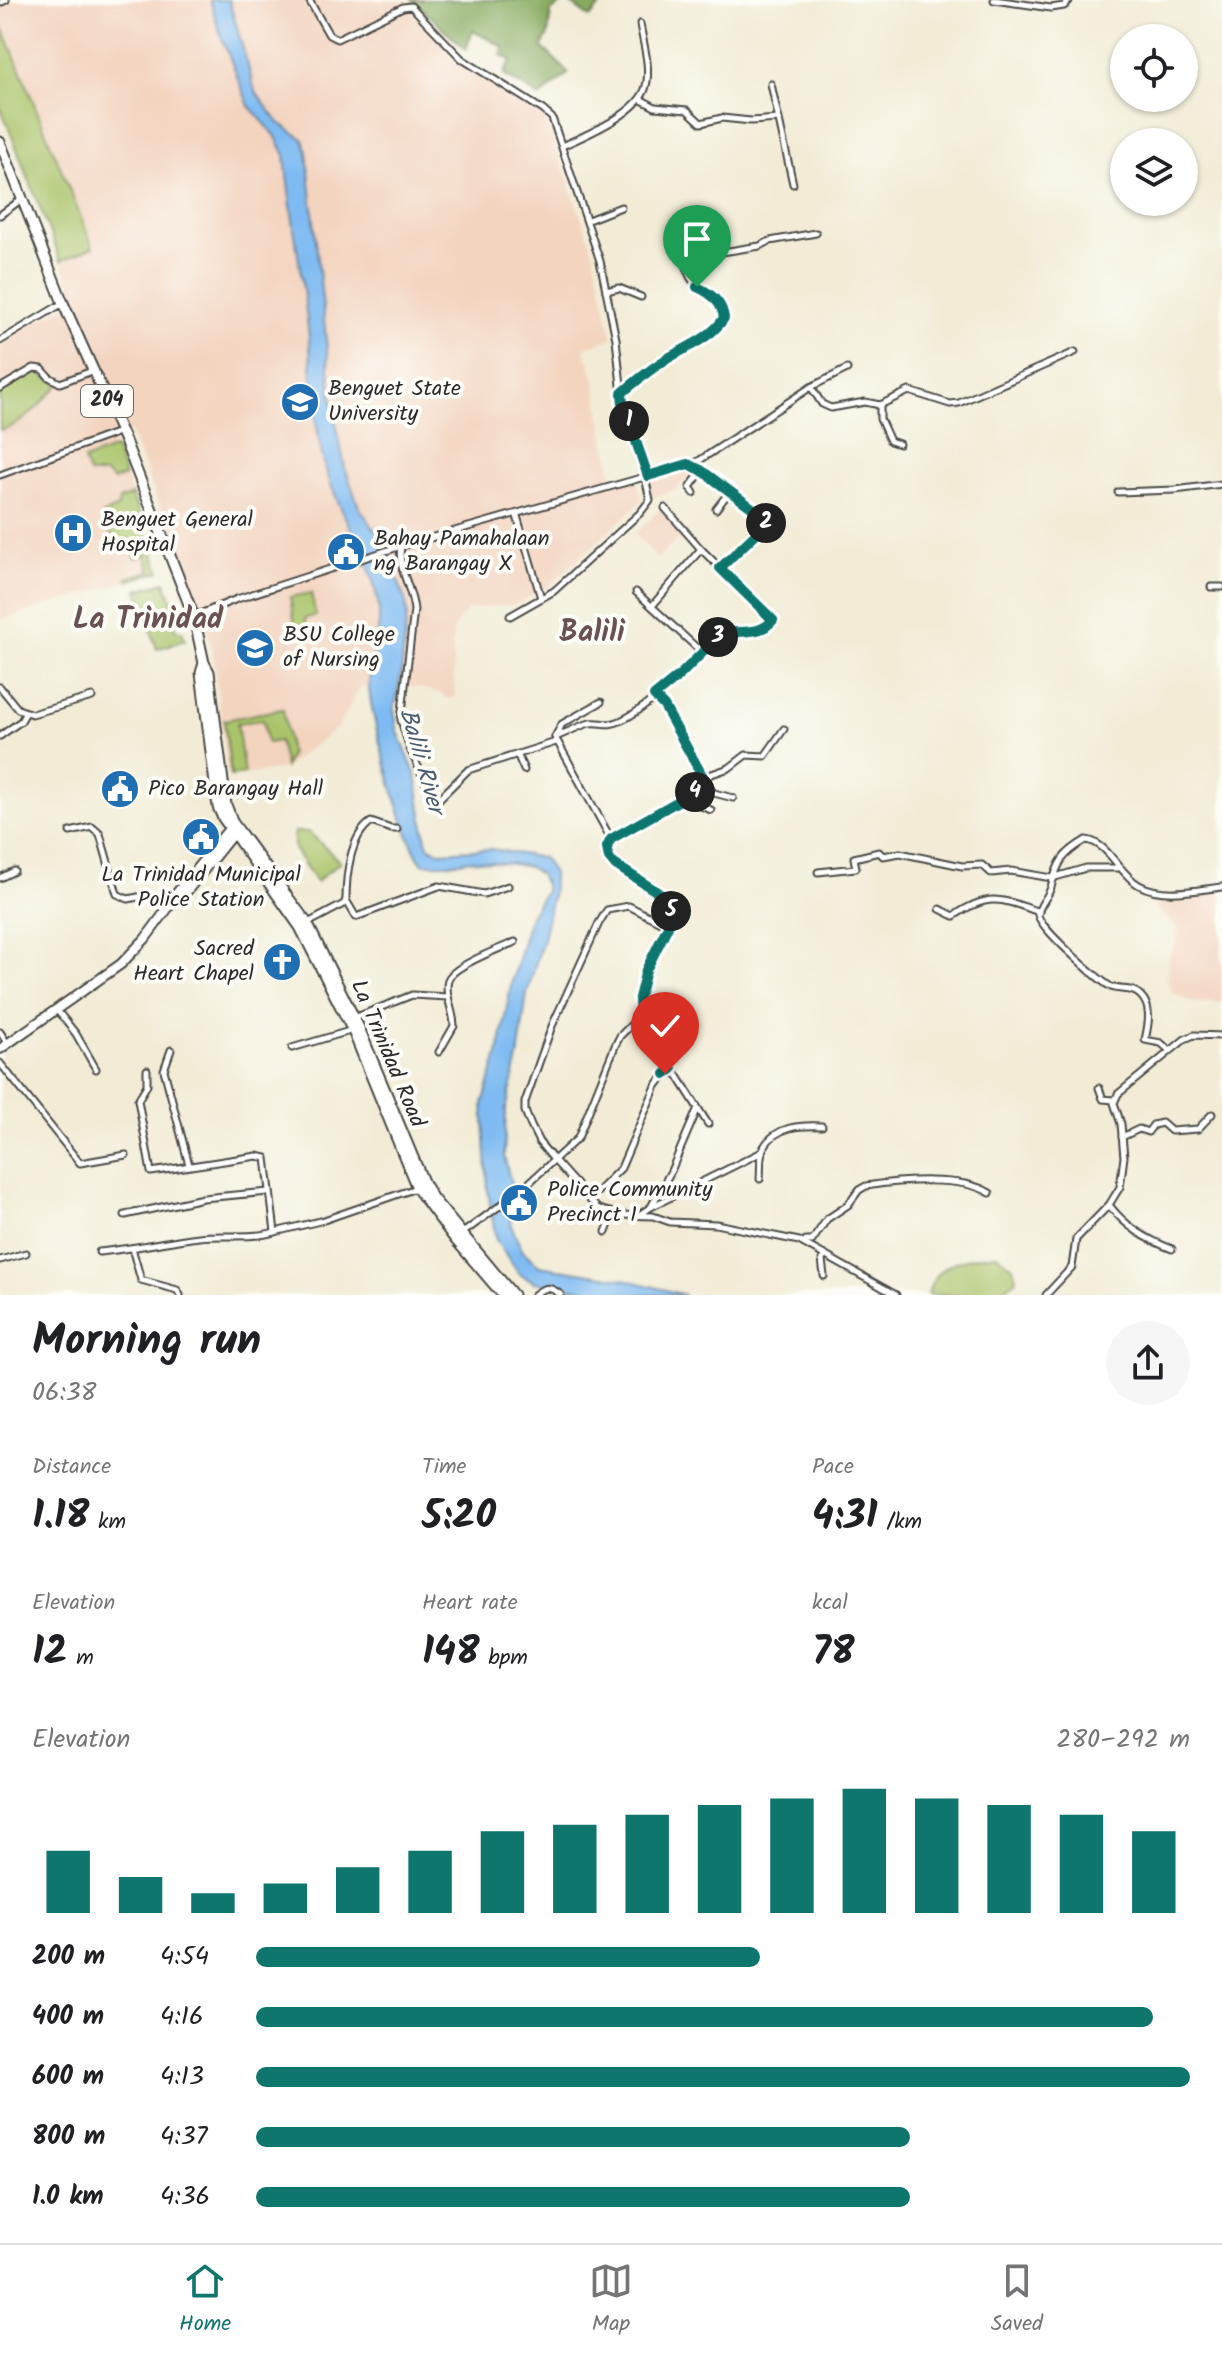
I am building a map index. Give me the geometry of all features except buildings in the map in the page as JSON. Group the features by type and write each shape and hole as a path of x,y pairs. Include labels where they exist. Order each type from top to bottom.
{"highway":[{"name":"204","path":"0,143 63,303 121,431 194,617 204,663 209,672 226,805 233,828"},
{"name":"La Trinidad Road","path":"233,828 304,925 355,1026 421,1186 503,1295"},
{"name":"La Trinidad Road","path":"458,1237 513,1295"}],"main road":[{"path":"4,1046 127,959 171,900 233,828"}],"street":[{"path":"0,3 6,0"},
{"path":"309,0 329,35 337,39 411,6 462,59 548,114 588,220 616,339 623,404 651,495 650,502 588,562 541,598 510,616"},
{"path":"994,0 1058,8 1070,0"},
{"path":"562,146 604,126 640,99 647,81 640,24"},
{"path":"771,84 793,184"},
{"path":"640,99 655,107 687,110 701,123 722,118 751,121 779,119"},
{"path":"0,215 23,198"},
{"path":"588,220 621,207"},
{"path":"622,393 646,372 702,339 724,318 722,308 711,293 693,283 687,273 687,264 716,253 816,233"},
{"path":"606,291 619,288 641,297"},
{"path":"0,341 63,303"},
{"path":"811,387 827,407 865,402 880,405 909,391 950,404 959,403 1075,352"},
{"path":"0,388 34,368 42,369 60,383 93,371"},
{"path":"194,617 237,599 355,561 688,464 709,455 749,425 847,369"},
{"path":"880,405 883,429 890,441 899,444"},
{"path":"0,475 121,431"},
{"path":"688,464 765,517 764,526 720,568"},
{"path":"694,493 690,487 702,471"},
{"path":"1118,492 1222,484"},
{"path":"716,509 730,491"},
{"path":"398,548 412,592 414,610 401,720 429,793 438,800 468,770 518,756 589,723 610,725 621,721 680,675 721,634 751,633 767,626 770,617 701,549 665,508"},
{"path":"517,516 541,598"},
{"path":"652,606 701,549"},
{"path":"1211,587 1222,587"},
{"path":"636,592 697,648"},
{"path":"0,687 25,714 38,714 92,697"},
{"path":"654,696 664,706 702,779 714,793 733,798"},
{"path":"555,739 562,724 601,702"},
{"path":"0,736 21,721 25,714"},
{"path":"708,1124 640,1016 639,998 646,970 668,926 671,915 669,904 657,891 622,871 607,852 611,839 687,797 696,791 702,779 729,768 746,755 765,756 784,729"},
{"path":"555,739 611,839"},
{"path":"518,756 524,770"},
{"path":"687,797 693,803 711,810"},
{"path":"304,925 344,904 354,849 365,827 371,822 397,829"},
{"path":"70,832 92,827 100,834 117,894 128,899 143,896"},
{"path":"1170,1051 1161,1043 1145,1040 1150,1023 1138,992 1118,989 1102,980 1051,936 1039,920 1039,912 1063,856 1086,840 1094,841 1138,884 1151,890 1222,887"},
{"path":"818,872 856,868 854,858 879,852 883,856 911,854 962,866 982,865 991,873 1011,871 1052,878 1086,868 1120,868"},
{"path":"0,878 14,871"},
{"path":"346,900 356,917 441,885 457,891 484,894 508,886"},
{"path":"940,909 954,916 974,902 1002,901 1039,912"},
{"path":"668,926 635,908 621,905 607,910 552,1026 525,1102 525,1111 539,1142 597,1208 613,1214 653,1216 670,1222 711,1223 812,1241 827,1219 848,1205 866,1186 948,1180 976,1186 990,1193"},
{"path":"586,932 594,935"},
{"path":"439,1052 454,1026 447,982 453,973 515,942"},
{"path":"292,1048 355,1026 412,995 448,997"},
{"path":"56,1008 76,1034 96,1069"},
{"path":"458,1237 520,1191 578,1138 620,1036 640,1016"},
{"path":"0,1032 4,1046"},
{"path":"1046,1295 1072,1267 1076,1239 1118,1192 1123,1177 1122,1137 1114,1100 1118,1094 1185,1039 1194,1035 1222,1036"},
{"path":"171,1050 164,1070 189,1165"},
{"path":"0,1063 80,1163 126,1155"},
{"path":"590,1199 621,1168 656,1086 672,1069"},
{"path":"147,1070 147,1085 138,1100 151,1172 264,1156 275,1232"},
{"path":"1099,1088 1103,1099 1114,1100"},
{"path":"651,1207 671,1171 698,1109"},
{"path":"1122,1137 1139,1129 1148,1132 1153,1125 1162,1123 1171,1131 1198,1129 1212,1114"},
{"path":"760,1179 764,1147 781,1129 822,1126"},
{"path":"638,1216 762,1152"},
{"path":"99,1252 199,1237 265,1235 310,1225 421,1186"},
{"path":"125,1215 203,1198 269,1192"},
{"path":"1109,1205 1121,1220 1139,1234 1172,1249"},
{"path":"606,1232 613,1214"},
{"path":"799,1241 896,1295"},
{"path":"132,1248 141,1280 177,1290 180,1295"},
{"path":"0,1260 26,1253"},
{"path":"824,1276 822,1260 825,1255"},
{"path":"534,1295 543,1288 552,1288 561,1295"}],"shaded area":[{"name":"Benguet State University","path":"0,0 409,0 408,9 461,64 544,115 592,247 613,338 584,348 594,376 613,482 635,476 643,500 548,587 517,604 469,609 458,620 452,644 455,697 448,699 439,693 416,687 363,687 338,727 283,769 228,777 213,654 202,613 130,431 112,439 160,571 0,620 0,346 37,320 77,301 0,104"},
{"path":"686,466 697,472 677,489 653,497 647,480"},
{"path":"661,508 684,534 657,559 635,534"},
{"path":"1222,891 1222,1003 1190,1002 1173,994 1167,980 1169,956 1177,940 1178,928 1152,904 1166,894"}],"green space":[{"path":"412,0 566,0 551,12 548,35 542,47 569,73 540,97 504,75 511,60 501,55 504,47 473,31 466,49"},
{"path":"566,0 605,0 590,18"},
{"path":"3,28 93,247 61,261 0,106 0,29"},
{"path":"37,372 59,385 24,419 0,430 0,391"},
{"path":"115,448 125,476 113,480 106,474 89,474 84,460"},
{"path":"132,495 160,571 128,581 127,578 151,571 146,555 135,558 132,549 125,551 116,548 103,514 118,507 119,500"},
{"path":"165,582 178,616 173,619 177,631 182,631 185,640 157,649 138,590"},
{"path":"311,593 316,616 305,618 308,634 297,636 290,597"},
{"path":"283,709 290,755 285,767 279,741 267,743 263,720 237,723 244,774 231,776 224,720"},
{"path":"294,832 309,832 340,862 316,882 294,849"},
{"path":"997,1254 1013,1267 1017,1280 1001,1295 928,1295 932,1284 945,1268 964,1259"}],"water":[{"path":"210,0 229,0 255,91 279,123 303,139 307,152 333,408 345,468 359,507 386,546 406,603 401,675 394,709 397,729 416,776 426,840 429,847 440,852 491,849 543,858 553,873 553,891 527,993 518,1058 506,1109 504,1156 512,1187 509,1212 513,1230 522,1250 539,1266 624,1279 685,1295 620,1295 535,1282 519,1274 496,1240 488,1191 483,1103 498,1055 511,985 530,916 545,892 545,884 539,874 529,867 513,864 471,860 424,864 408,834 390,780 371,701 370,676 379,623 374,584 331,484 321,450 285,155 275,135 249,106"}],"place":[{"name":"Benguet State University","path":"300,402"},
{"name":"Benguet General Hospital","path":"73,533"},
{"name":"Bahay Pamahalaan ng Barangay X","path":"346,552"},
{"name":"BSU College of Nursing","path":"255,648"},
{"name":"Pico Barangay Hall","path":"120,789"},
{"name":"La Trinidad Municipal Police Station","path":"201,837"},
{"name":"Sacred Heart Chapel","path":"282,962"},
{"name":"Police Community Precinct 1","path":"519,1203"}],"district":[{"name":"La Trinidad","path":"148,620"},
{"name":"Balili","path":"592,633"}],"route":[{"path":"665,1074 672,1069 640,1016 639,998 646,970 668,926 671,910 662,895 614,864 607,847 611,839 696,791 701,784 703,777 664,706 654,696 721,634 751,633 773,620 720,568 764,526 766,518 756,508 688,464 648,476 623,404 622,393 646,372 702,339 724,318 722,308 711,293 697,287"}],"water label":[{"name":"Balili River","path":"421,761"}]}
